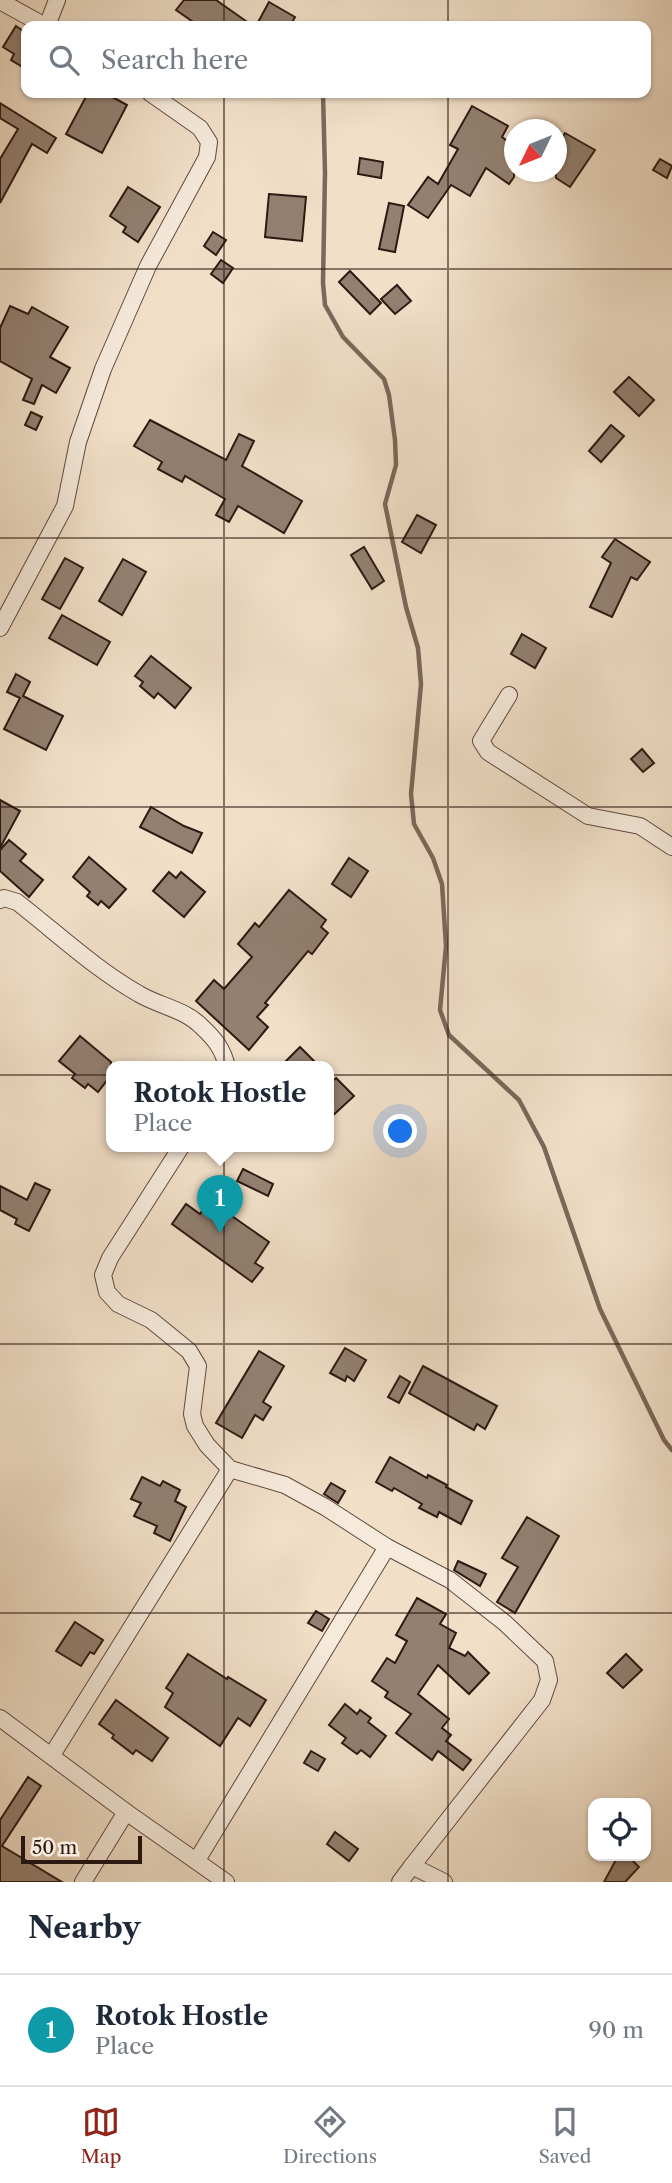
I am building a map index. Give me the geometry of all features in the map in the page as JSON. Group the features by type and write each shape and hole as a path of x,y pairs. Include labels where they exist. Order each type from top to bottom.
{"street":[{"path":"48,21 57,0"},
{"path":"0,1 37,21"},
{"path":"0,628 65,506 78,442 103,369 143,277 207,158 209,142 200,128 157,98"},
{"path":"509,695 481,741 488,752 588,816 640,826 672,848"},
{"path":"0,900 4,898 17,902 94,963 141,995 171,1007 200,1024 223,1051 226,1061"},
{"path":"178,1152 110,1258 103,1275 107,1292 118,1304 151,1320 189,1351 198,1366 192,1414 195,1426 207,1445 230,1469 285,1486 325,1507 387,1547 450,1580 505,1623 545,1661 549,1680 542,1700 400,1882"},
{"path":"52,1755 230,1469"},
{"path":"197,1860 387,1547"},
{"path":"0,1718 226,1882"},
{"path":"83,1882 126,1812"},
{"path":"412,1866 444,1882"}],"building":[{"path":"184,0 216,0 246,21 192,21 176,10"},
{"path":"269,2 295,17 293,21 259,21"},
{"path":"16,26 21,30 21,66 11,60 14,54 3,47"},
{"path":"85,98 114,98 127,105 102,153 66,134"},
{"path":"0,103 56,138 47,153 32,144 0,203 0,159 18,129 0,118"},
{"path":"472,106 504,124 504,181 486,168 470,196 451,185 428,218 408,205 428,177 438,184 458,149 450,145"},
{"path":"567,134 595,150 570,187 562,182 567,182"},
{"path":"360,158 383,162 381,178 358,174"},
{"path":"660,159 672,166 667,178 653,170"},
{"path":"128,187 160,207 138,242 123,232 126,227 110,216"},
{"path":"269,194 306,197 302,241 265,237"},
{"path":"389,203 404,206 395,252 379,249"},
{"path":"213,232 226,240 216,255 204,246"},
{"path":"221,260 233,268 223,283 211,274"},
{"path":"350,271 381,303 370,314 339,282"},
{"path":"397,285 411,301 395,314 381,299"},
{"path":"10,306 28,314 32,307 68,327 50,357 70,368 56,393 42,385 34,404 23,400 32,379 0,361 0,328"},
{"path":"629,377 654,400 639,416 614,392"},
{"path":"31,412 42,417 36,430 25,425"},
{"path":"150,420 226,460 239,434 254,441 242,466 302,501 284,533 238,506 229,522 216,515 225,499 185,476 182,482 158,469 162,462 134,446"},
{"path":"611,425 624,436 601,462 589,451"},
{"path":"417,515 436,525 421,553 402,542"},
{"path":"615,539 650,562 637,580 631,577 612,617 590,607 611,563 602,557"},
{"path":"364,547 384,581 372,589 351,555"},
{"path":"65,558 83,568 60,609 42,599"},
{"path":"123,559 146,572 122,615 99,601"},
{"path":"62,615 110,642 97,665 49,638"},
{"path":"522,634 546,648 535,668 511,654"},
{"path":"151,656 191,688 175,708 158,693 154,698 140,686 143,682 135,676"},
{"path":"16,674 30,682 23,696 63,716 46,750 4,729 20,698 7,692"},
{"path":"642,749 654,763 643,772 631,759"},
{"path":"0,800 20,811 0,848"},
{"path":"151,807 202,833 192,853 140,827"},
{"path":"9,840 26,854 20,861 43,880 29,897 0,871 0,850"},
{"path":"89,857 126,889 109,908 101,901 98,905 87,896 90,892 73,877"},
{"path":"349,858 368,871 351,897 332,884"},
{"path":"169,872 176,878 181,872 205,892 184,917 153,891"},
{"path":"289,890 326,920 321,927 328,933 312,954 308,951 265,1003 268,1005 257,1017 268,1027 249,1050 196,1001 214,980 224,989 252,957 238,944 255,923 259,927"},
{"path":"80,1036 110,1061 106,1061 106,1082 98,1092 88,1084 85,1088 72,1078 75,1074 59,1061"},
{"path":"300,1047 314,1061 286,1061"},
{"path":"336,1078 354,1096 334,1114"},
{"path":"243,1169 273,1184 268,1196 237,1181"},
{"path":"35,1183 50,1190 29,1231 15,1224 17,1219 0,1210 0,1186 27,1200"},
{"path":"209,1200 269,1242 255,1263 263,1268 252,1282 172,1224 186,1204 200,1214"},
{"path":"345,1348 366,1360 354,1381 347,1376 345,1381 330,1373"},
{"path":"259,1351 284,1366 263,1402 271,1407 263,1420 255,1415 242,1438 216,1423"},
{"path":"423,1366 497,1406 485,1429 477,1424 474,1430 409,1393"},
{"path":"400,1376 410,1382 399,1403 388,1397"},
{"path":"390,1457 427,1478 428,1475 447,1485 446,1487 472,1501 461,1524 439,1512 437,1517 419,1508 422,1504 394,1488 392,1491 376,1482"},
{"path":"142,1477 160,1486 163,1481 180,1490 175,1501 186,1507 170,1541 154,1533 157,1526 134,1516 141,1503 131,1499"},
{"path":"331,1483 345,1491 338,1503 324,1494"},
{"path":"527,1517 559,1536 515,1613 497,1602 518,1567 502,1558"},
{"path":"458,1561 486,1574 480,1586 454,1570"},
{"path":"417,1598 446,1614 440,1624 456,1633 449,1648 465,1656 468,1652 489,1673 469,1694 438,1665 418,1694 449,1719 442,1728 451,1735 446,1741 471,1760 463,1770 438,1751 432,1760 396,1733 411,1714 385,1697 388,1692 372,1681 387,1658 395,1663 407,1641 396,1635"},
{"path":"316,1611 329,1619 322,1631 308,1623"},
{"path":"75,1622 103,1640 94,1654 90,1652 81,1666 56,1651"},
{"path":"188,1654 266,1700 250,1726 238,1718 220,1746 165,1707 173,1693 166,1688"},
{"path":"626,1654 642,1670 623,1688 607,1673"},
{"path":"116,1700 168,1738 152,1761 136,1750 133,1754 99,1724"},
{"path":"345,1704 357,1714 360,1710 371,1718 368,1722 386,1736 370,1757 361,1750 357,1754 342,1743 346,1738 329,1725"},
{"path":"311,1751 325,1759 318,1771 304,1763"},
{"path":"28,1777 41,1786 2,1846 62,1882 0,1882 0,1820"},
{"path":"335,1832 358,1849 349,1861 327,1844"},
{"path":"615,1861 633,1861 639,1867 625,1882 604,1882"}],"waterway":[{"path":"323,98 325,305 343,337 384,379 395,440 396,465 385,504 406,607 418,648 421,684 411,794 414,824 433,858 442,884 446,946 440,1010 449,1035 519,1100 544,1147 600,1309 664,1440 672,1450"}],"place":[{"name":"Rotok Hostle","path":"220,1233"}]}
